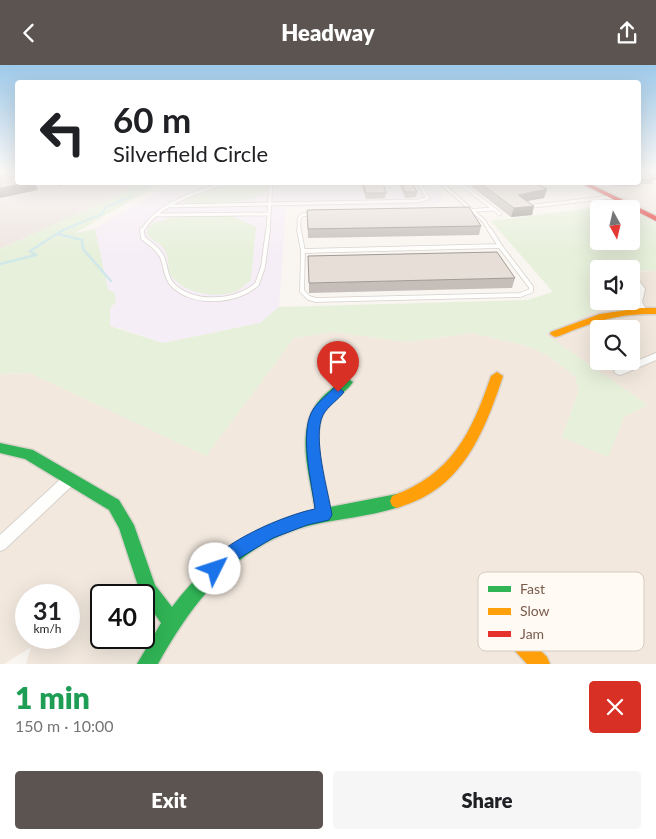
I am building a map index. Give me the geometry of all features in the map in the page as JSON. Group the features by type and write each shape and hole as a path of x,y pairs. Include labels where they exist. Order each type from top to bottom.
{"street":[{"path":"618,200 656,219"},
{"path":"640,306 643,311"},
{"path":"555,334 608,313 656,311"},
{"path":"619,372 656,356"},
{"path":"147,664 170,621 204,578 236,551 267,533 307,518 394,502 423,492 444,476 481,423 497,376"},
{"path":"324,515 313,440 314,423 318,411 347,382"},
{"path":"0,447 28,454 114,505 126,525 148,590 170,621"},
{"path":"0,544 70,479"},
{"path":"528,651 540,664"}],"lane":[{"path":"180,200 157,215 145,226 142,234 143,238 160,253 169,282 186,294 218,299 240,295 257,284 262,275 271,200"},
{"path":"170,206 423,200"},
{"path":"319,213 302,215 299,219 300,243 303,251 302,291 309,298 316,300 520,295 531,291 484,221 460,200"},
{"path":"481,200 500,214"},
{"path":"534,206 586,200"},
{"path":"464,211 492,209"},
{"path":"157,215 270,214"},
{"path":"303,251 500,246"}],"shaded area":[{"path":"0,200 108,200 94,207 0,249"},
{"path":"144,200 441,200 440,203 432,206 286,207 279,307 260,323 163,343 120,328 21,339 0,279 100,226"},
{"path":"626,200 656,200 656,214 640,206 640,200"},
{"path":"656,271 656,664 26,664 30,649 80,649 80,584 15,584 15,649 28,649 4,664 0,664 0,374 30,373 206,455 294,338 334,332 407,342 471,333 524,345 547,355 575,376 579,390 562,437 624,417 648,405 597,370 640,370 640,320 590,320 590,365 544,334 598,310 640,310 640,272"}],"green space":[{"path":"108,200 132,200 75,233 95,229 108,289 115,294 116,302 110,308 110,326 163,343 260,323 279,307 527,300 553,292 491,221 590,208 590,250 640,250 640,215 656,223 656,271 640,270 640,260 590,260 590,310 599,310 545,334 590,365 590,370 597,370 648,405 624,417 608,457 562,437 579,390 575,376 547,355 524,345 471,333 407,342 334,332 294,338 206,456 30,373 0,374 0,249"},
{"path":"186,200 244,200 205,204 183,201"},
{"path":"178,216 232,216 256,227 251,280 235,292 218,295 199,293 175,281 169,273 168,258 165,250 160,244 148,237 147,229 153,223"}],"building":[{"path":"503,200 525,200 534,206 514,208"},
{"path":"469,207 481,226 308,229 307,210"},
{"path":"497,252 515,278 309,283 308,256"}],"waterway":[{"path":"62,230 102,214 106,207 123,200"},
{"path":"0,264 36,255 30,251 62,230"},
{"path":"58,234 82,240 83,249 111,281"}],"traffic: fast":[{"path":"324,515 312,450 314,424 318,412 324,404 347,382"},
{"path":"0,448 28,454 114,505 126,525 148,590 170,620"},
{"path":"147,664 191,596 208,576 249,543 299,521 397,501"}],"traffic: slow":[{"path":"555,334 593,319 615,313 656,311"},
{"path":"397,501 417,493 435,482 450,468 473,435 497,376"},
{"path":"528,651 540,664"}],"traffic: jam":[{"path":"618,200 656,219"}],"route":[{"path":"215,569 236,551 267,533 307,518 324,515 313,440 314,423 318,411 338,392"}]}
